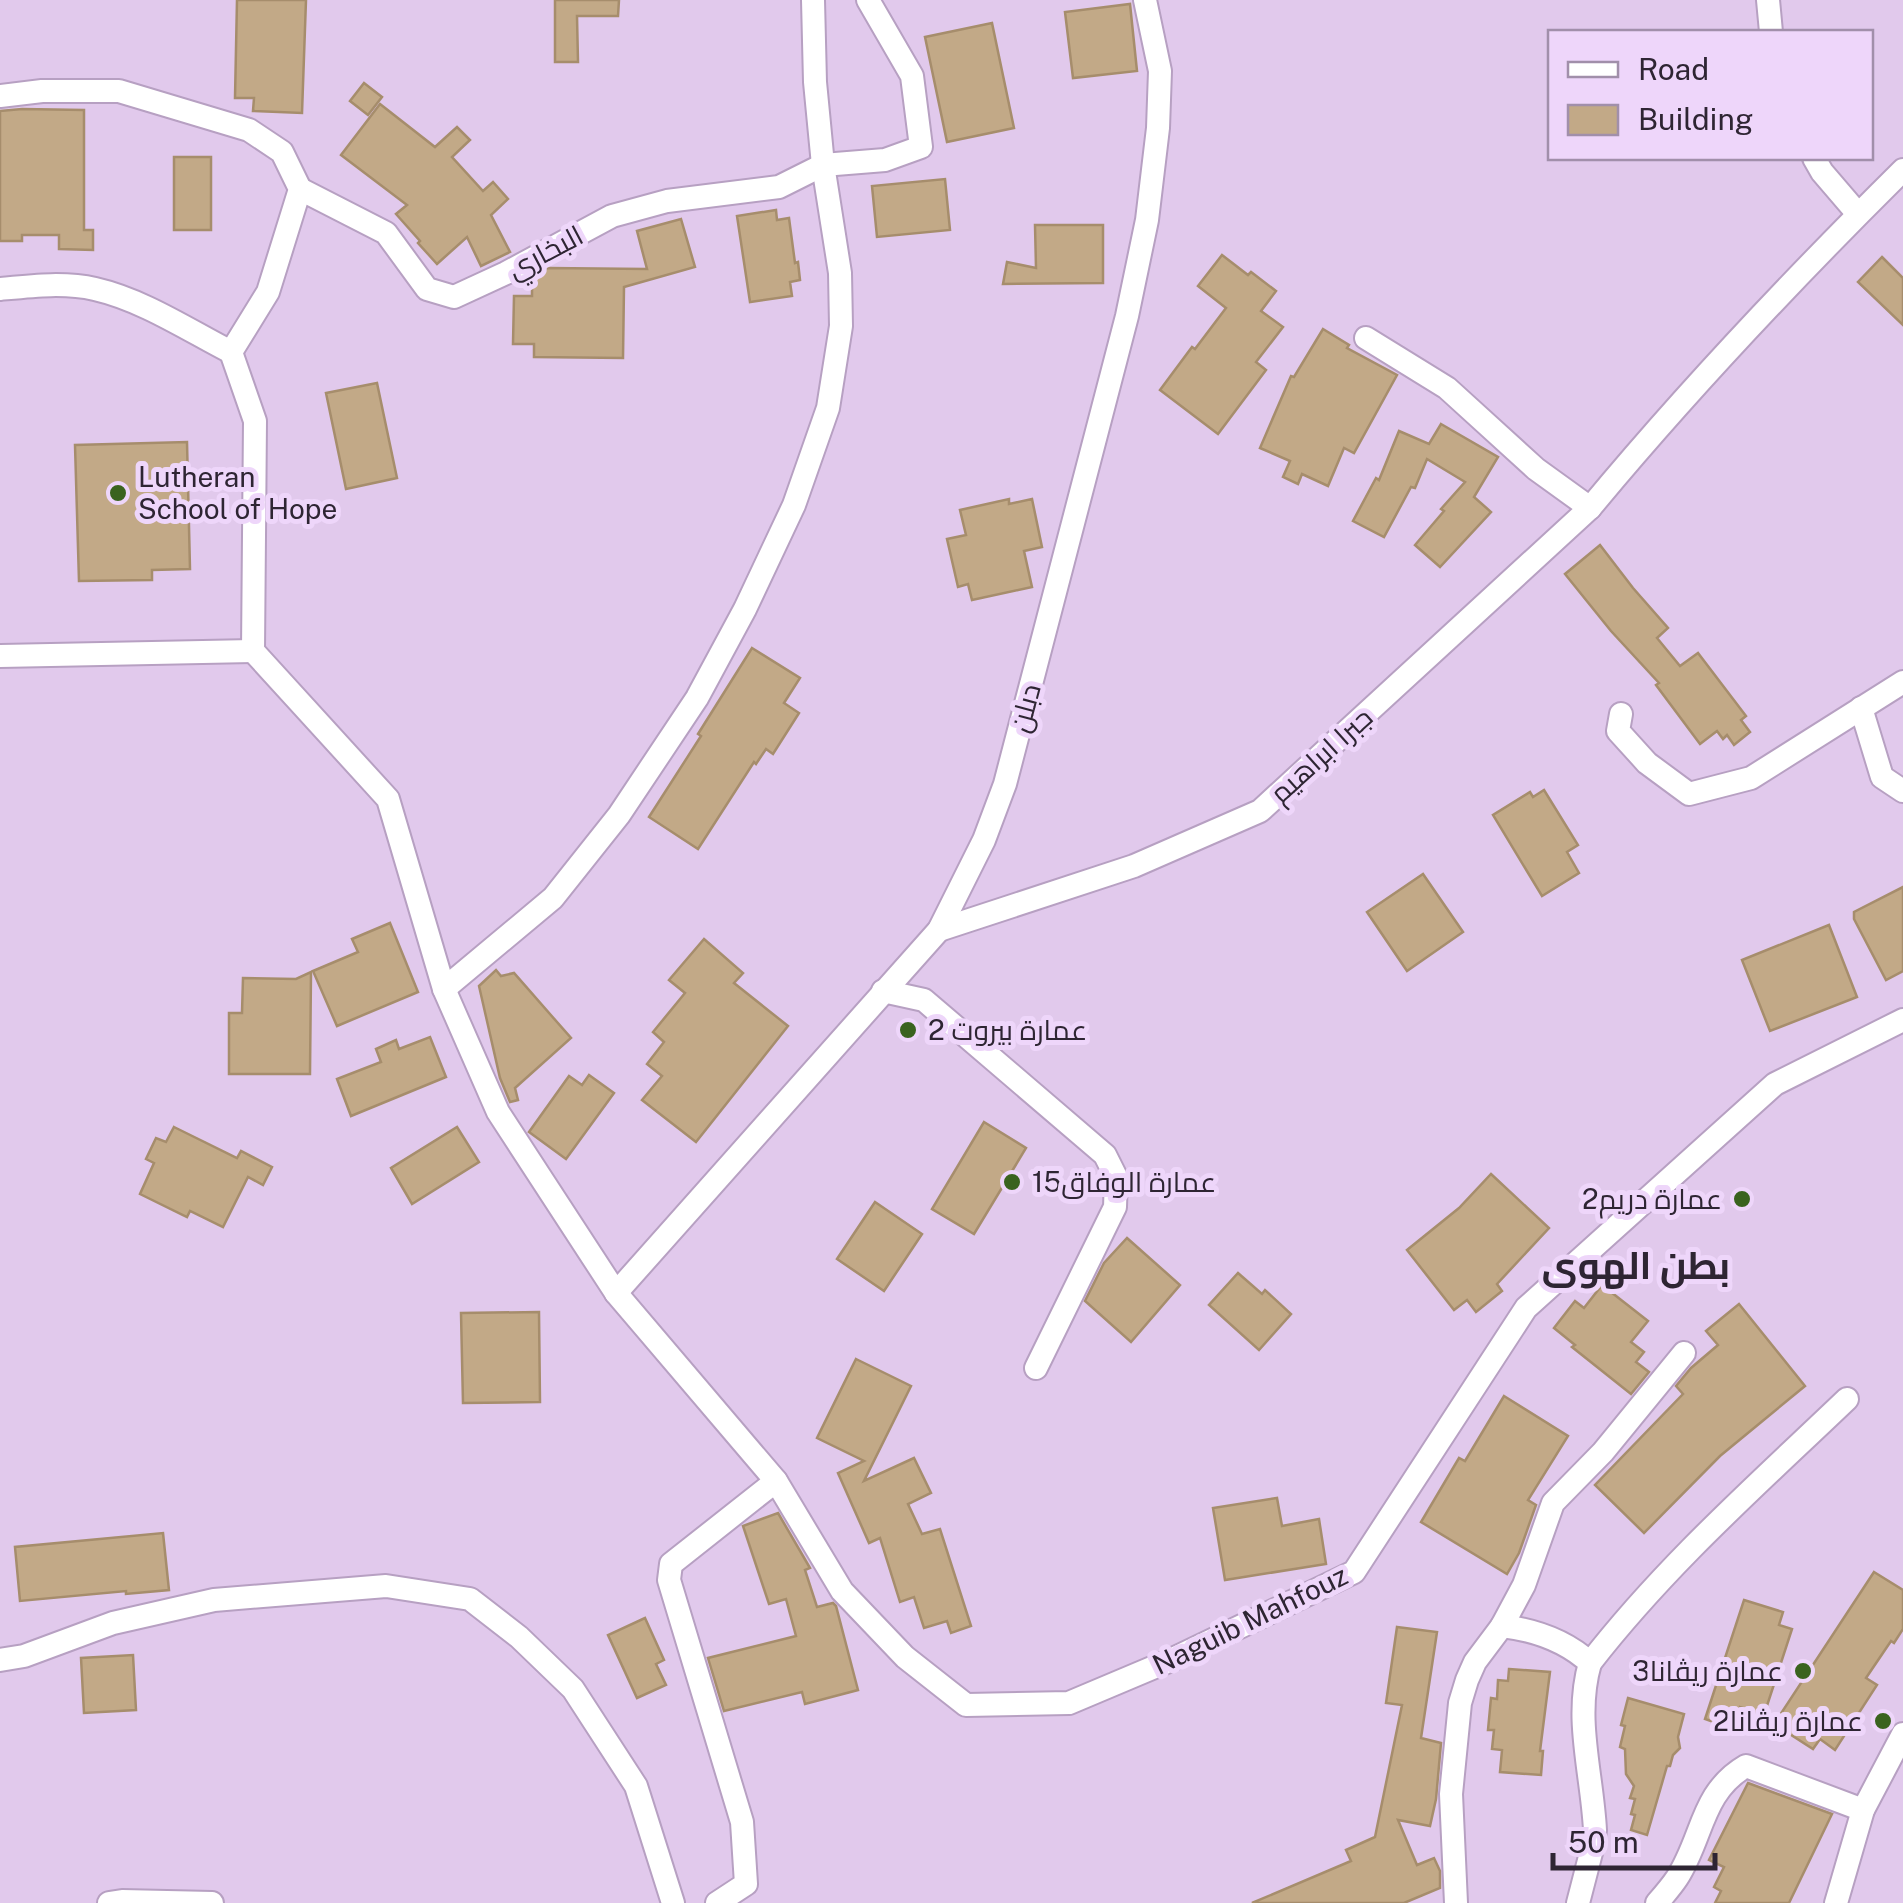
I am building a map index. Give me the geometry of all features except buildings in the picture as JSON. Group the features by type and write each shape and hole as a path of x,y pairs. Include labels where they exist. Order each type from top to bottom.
{"street":[{"path":"444,989 553,898 619,815 697,698 794,505 828,408 841,326 840,273 815,82 813,0"},
{"path":"823,165 886,160 921,147 912,76 868,0"},
{"name":"دبلن","path":"616,1293 939,930 984,840 1004,784 1127,316 1148,220 1160,71 1145,0"},
{"path":"1768,0 1771,30"},
{"path":"0,96 42,91 119,91 249,130 282,152 300,189 268,292 231,352"},
{"path":"1815,160 1858,214"},
{"name":"البخاري","path":"300,189 386,233 427,290 454,296 506,274 612,216 667,201 779,187 823,165"},
{"name":"جبرا ابراهيم","path":"939,930 1134,866 1260,811 1590,508 1810,261 1903,170"},
{"path":"0,288 94,288 134,302 231,352 255,422 253,650 0,656"},
{"path":"1366,338 1447,388 1536,469 1590,508"},
{"name":"Naguib Mahfouz","path":"253,650 388,799 444,989 498,1112 616,1293 776,1482 842,1591 905,1657 966,1705 1069,1703 1172,1660 1354,1572 1526,1308 1775,1084 1903,1020"},
{"path":"1621,714 1618,731 1646,763 1689,794 1752,778 1903,682"},
{"path":"1862,708 1882,777 1903,791"},
{"path":"883,991 924,1000 1105,1155 1116,1177 1115,1207 1036,1368"},
{"path":"1456,1903 1451,1794 1460,1703 1467,1680 1524,1585 1553,1503 1603,1452 1684,1353"},
{"path":"1577,1903 1594,1844 1582,1708 1590,1663 1682,1555 1824,1436 1846,1398"},
{"path":"717,1903 746,1884 742,1822 669,1580 671,1564 776,1482"},
{"path":"0,1660 24,1656 113,1623 214,1600 386,1586 470,1599 519,1637 573,1689 636,1786 672,1903"},
{"path":"1502,1626 1555,1639 1590,1663"},
{"path":"1836,1903 1863,1810 1903,1734"},
{"path":"1657,1903 1678,1877 1716,1790 1746,1766 1863,1810"},
{"path":"108,1903 212,1903"}],"place":[{"name":"Lutheran School of Hope","path":"118,493"},
{"name":"عمارة بيروت 2","path":"908,1030"},
{"name":"عمارة الوفاق15","path":"1012,1182"},
{"name":"عمارة دريم2","path":"1742,1199"},
{"name":"عمارة ريڤانا3","path":"1803,1671"},
{"name":"عمارة ريڤانا2","path":"1883,1721"}],"district":[{"name":"بطن الهوى","path":"1636,1266"}]}
